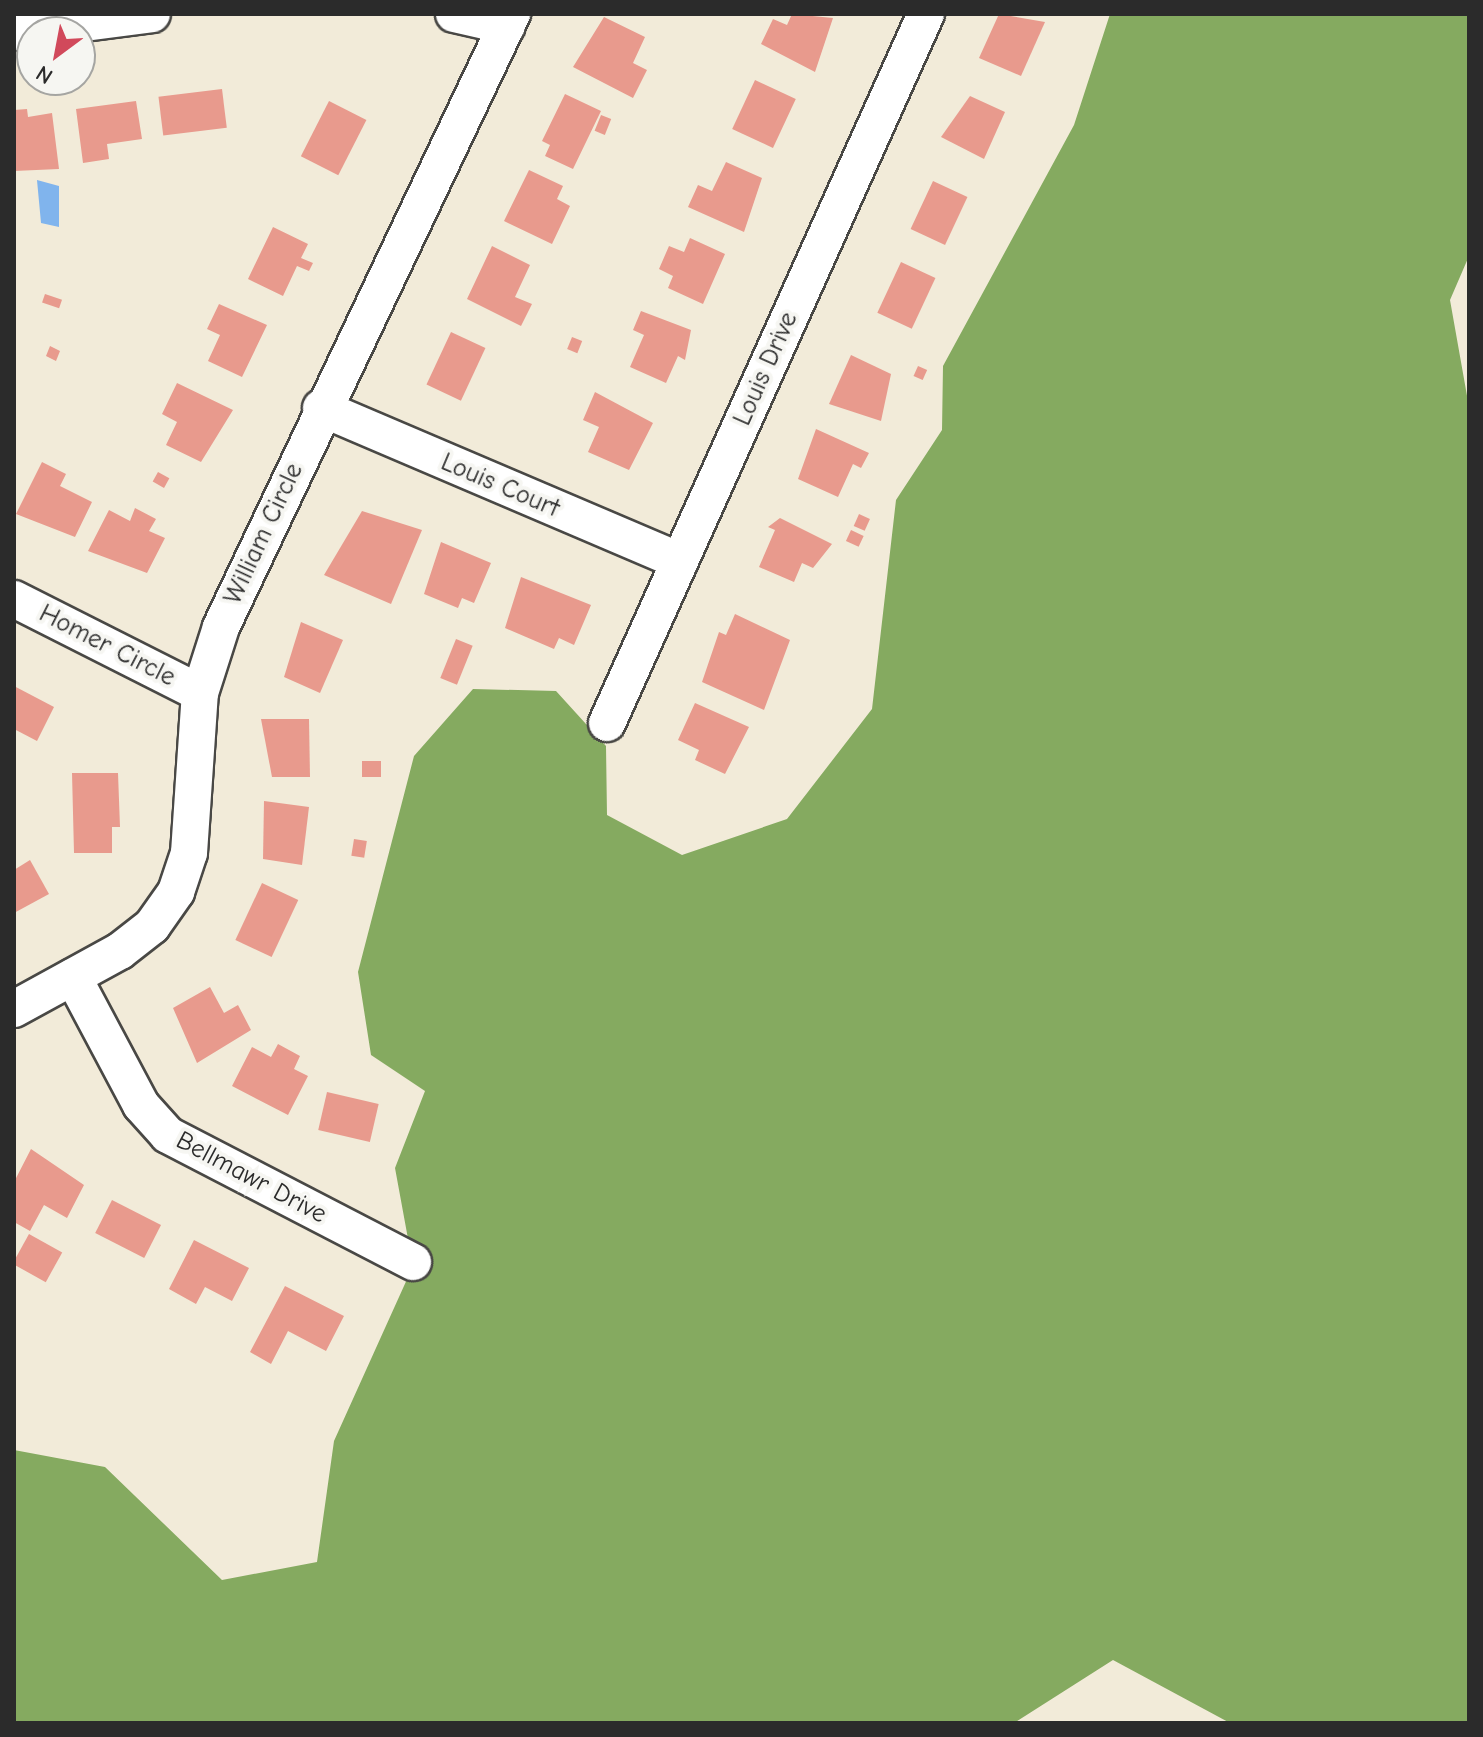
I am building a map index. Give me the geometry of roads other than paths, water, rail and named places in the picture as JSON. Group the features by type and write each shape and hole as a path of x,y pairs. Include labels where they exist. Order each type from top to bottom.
{"street":[{"path":"14,32 152,14"},
{"path":"454,14 510,20"},
{"name":"Louis Drive","path":"607,723 926,14"},
{"name":"William Circle","path":"14,1009 73,977 152,926 176,892 189,853 200,693 221,627 321,408 510,20"},
{"name":"Louis Court","path":"321,408 680,561"},
{"name":"Homer Circle","path":"14,599 200,693"},
{"name":"Bellmawr Drive","path":"73,977 141,1105 168,1135 413,1262"}],"water":[{"path":"37,180 59,186 59,227 41,223"}]}
